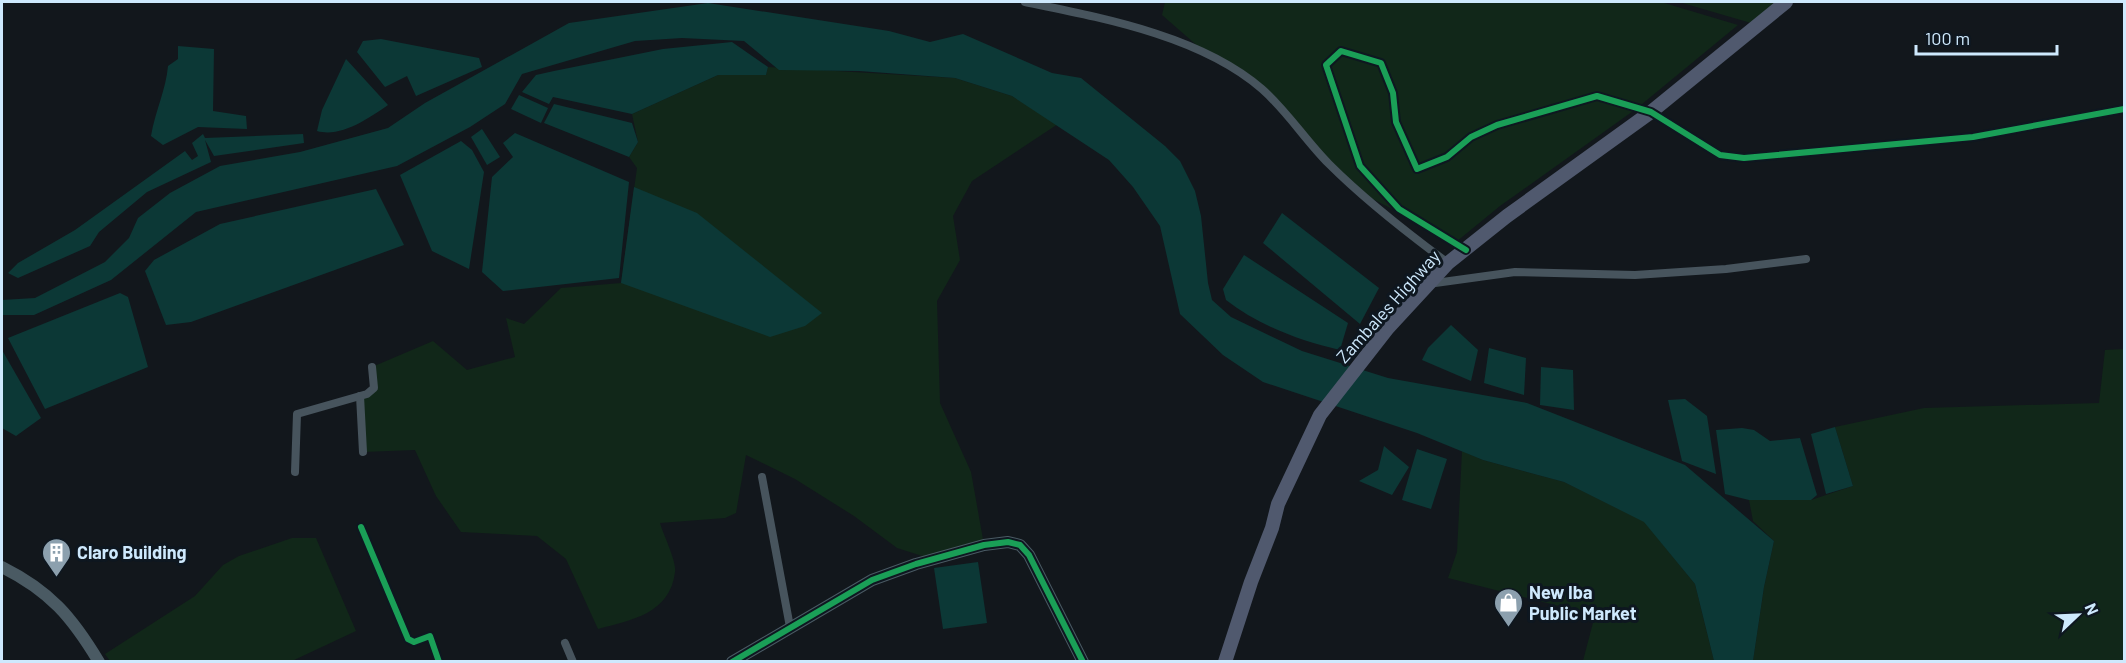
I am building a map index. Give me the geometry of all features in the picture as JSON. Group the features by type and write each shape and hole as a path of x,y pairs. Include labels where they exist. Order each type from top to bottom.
{"main road":[{"name":"Zambales Highway","path":"1226,662 1251,582 1272,528 1278,504 1323,410 1358,364 1448,263 1511,213 1651,112 1786,2"}],"street":[{"path":"1025,2 1106,18 1202,51 1237,72 1262,90 1328,163 1372,206 1448,263"},
{"path":"1466,250 1399,209 1360,166 1326,65 1341,51 1381,63 1393,93 1396,122 1417,169 1447,157 1471,137 1497,125 1597,96 1651,112 1720,155 1744,158 1973,137 2124,109"},
{"path":"1428,284 1515,272 1635,276 1726,269 1806,259"},
{"path":"295,472 297,414 360,396 374,388 372,367"},
{"path":"360,396 363,452"},
{"path":"762,477 790,627"},
{"path":"361,527 408,639 414,642 430,636 439,662"},
{"path":"732,662 872,580 932,559 1008,542 1020,545 1029,555 1083,662"},
{"path":"2,567 52,598 77,626 99,662"},
{"path":"565,643 573,662"}],"shaded area":[{"path":"1165,2 1661,2 1738,25 1636,109 1500,206 1456,242 1367,196 1325,156 1261,84 1201,49 1162,15"},
{"path":"1679,2 1777,2 1751,23"},
{"path":"708,3 889,31 930,42 963,34 1052,73 1081,78 1165,146 1180,161 1195,191 1201,216 1212,300 1231,317 1302,351 1388,378 1527,403 1685,465 1774,541 1764,587 1753,661 1714,661 1695,584 1644,522 1564,482 1483,460 1417,433 1263,382 1223,355 1180,314 1160,226 1133,187 1109,160 1012,96 955,78 859,71 779,70 744,41 682,38 635,41 522,74 505,104 470,127 397,166 196,212 111,280 34,315 2,315 2,300 35,298 105,262 129,238 138,218 170,193 220,166 300,152 388,128 425,103 569,23"},
{"path":"381,39 479,58 482,67 416,96 407,76 385,87 357,52 363,41"},
{"path":"732,42 768,67 766,75 718,75 632,114 553,97 549,104 522,92 536,75 663,49"},
{"path":"178,46 214,49 213,111 246,116 247,129 198,127 163,145 151,136 168,66 178,59"},
{"path":"346,59 388,105 354,126 336,132 317,131 322,110"},
{"path":"768,67 955,78 1012,96 1058,124 972,181 953,216 960,260 937,301 940,403 971,472 984,545 932,559 897,548 854,516 795,479 746,455 736,513 725,518 660,523 675,567 672,586 666,597 647,613 598,629 566,559 537,536 461,532 436,496 415,450 363,452 360,396 374,388 372,367 433,341 467,370 515,357 506,318 524,324 561,288 621,283 637,168 629,157 638,142 632,114 718,75 766,75"},
{"path":"519,95 548,108 541,123 511,109"},
{"path":"554,104 632,123 638,142 629,157 544,123"},
{"path":"482,129 500,157 487,165 471,137"},
{"path":"515,133 629,182 619,278 503,291 482,272 492,177 513,157 503,143"},
{"path":"203,134 205,138 303,134 304,143 214,156 205,140 211,162 147,192 99,232 90,246 18,278 8,273 18,263 75,230 185,151 192,160 198,156 192,143"},
{"path":"461,141 472,150 484,172 469,269 432,251 400,175"},
{"path":"634,187 697,213 822,313 805,326 770,337 621,283"},
{"path":"376,189 404,245 191,322 166,325 145,271 154,260 220,224"},
{"path":"1282,213 1379,288 1360,324 1263,243"},
{"path":"1244,255 1348,323 1340,350 1280,331 1238,309 1226,300 1223,289"},
{"path":"120,293 128,297 148,367 45,409 8,338"},
{"path":"1451,325 1478,350 1471,381 1422,360 1428,348"},
{"path":"1489,348 1526,358 1524,395 1484,383"},
{"path":"2124,349 2124,661 1753,661 1764,587 1774,541 1753,521 1749,500 1811,500 1853,486 1835,427 1924,408 2099,403 2105,350"},
{"path":"2,350 41,418 16,436 2,428"},
{"path":"1541,367 1573,370 1574,410 1540,405"},
{"path":"1685,399 1707,416 1716,474 1682,461 1668,400"},
{"path":"1835,427 1853,486 1826,494 1811,434"},
{"path":"1742,428 1754,430 1770,441 1800,438 1817,495 1811,500 1749,500 1725,494 1716,430"},
{"path":"1384,446 1409,467 1392,495 1359,481 1378,470"},
{"path":"1417,449 1447,459 1431,509 1402,500"},
{"path":"1462,451 1483,460 1564,482 1645,522 1695,584 1714,661 1583,661 1595,615 1448,578 1457,552"},
{"path":"292,538 316,538 356,631 292,661 110,661 105,654 195,596 223,565 239,556"},
{"path":"978,562 987,623 943,629 934,568"}],"cycle path":[{"path":"1466,250 1399,209 1360,166 1326,65 1341,51 1381,63 1393,93 1396,122 1417,169 1447,157 1471,137 1497,125 1597,96 1651,112 1720,155 1744,158 1973,137 2124,109"},
{"path":"361,527 408,639 414,642 430,636 439,662"},
{"path":"732,662 872,580 916,564 984,545 1008,542 1020,545 1029,555 1083,662"}],"place":[{"name":"Claro Building","path":"56,578"},
{"name":"New Iba Public Market","path":"1508,628"}]}
